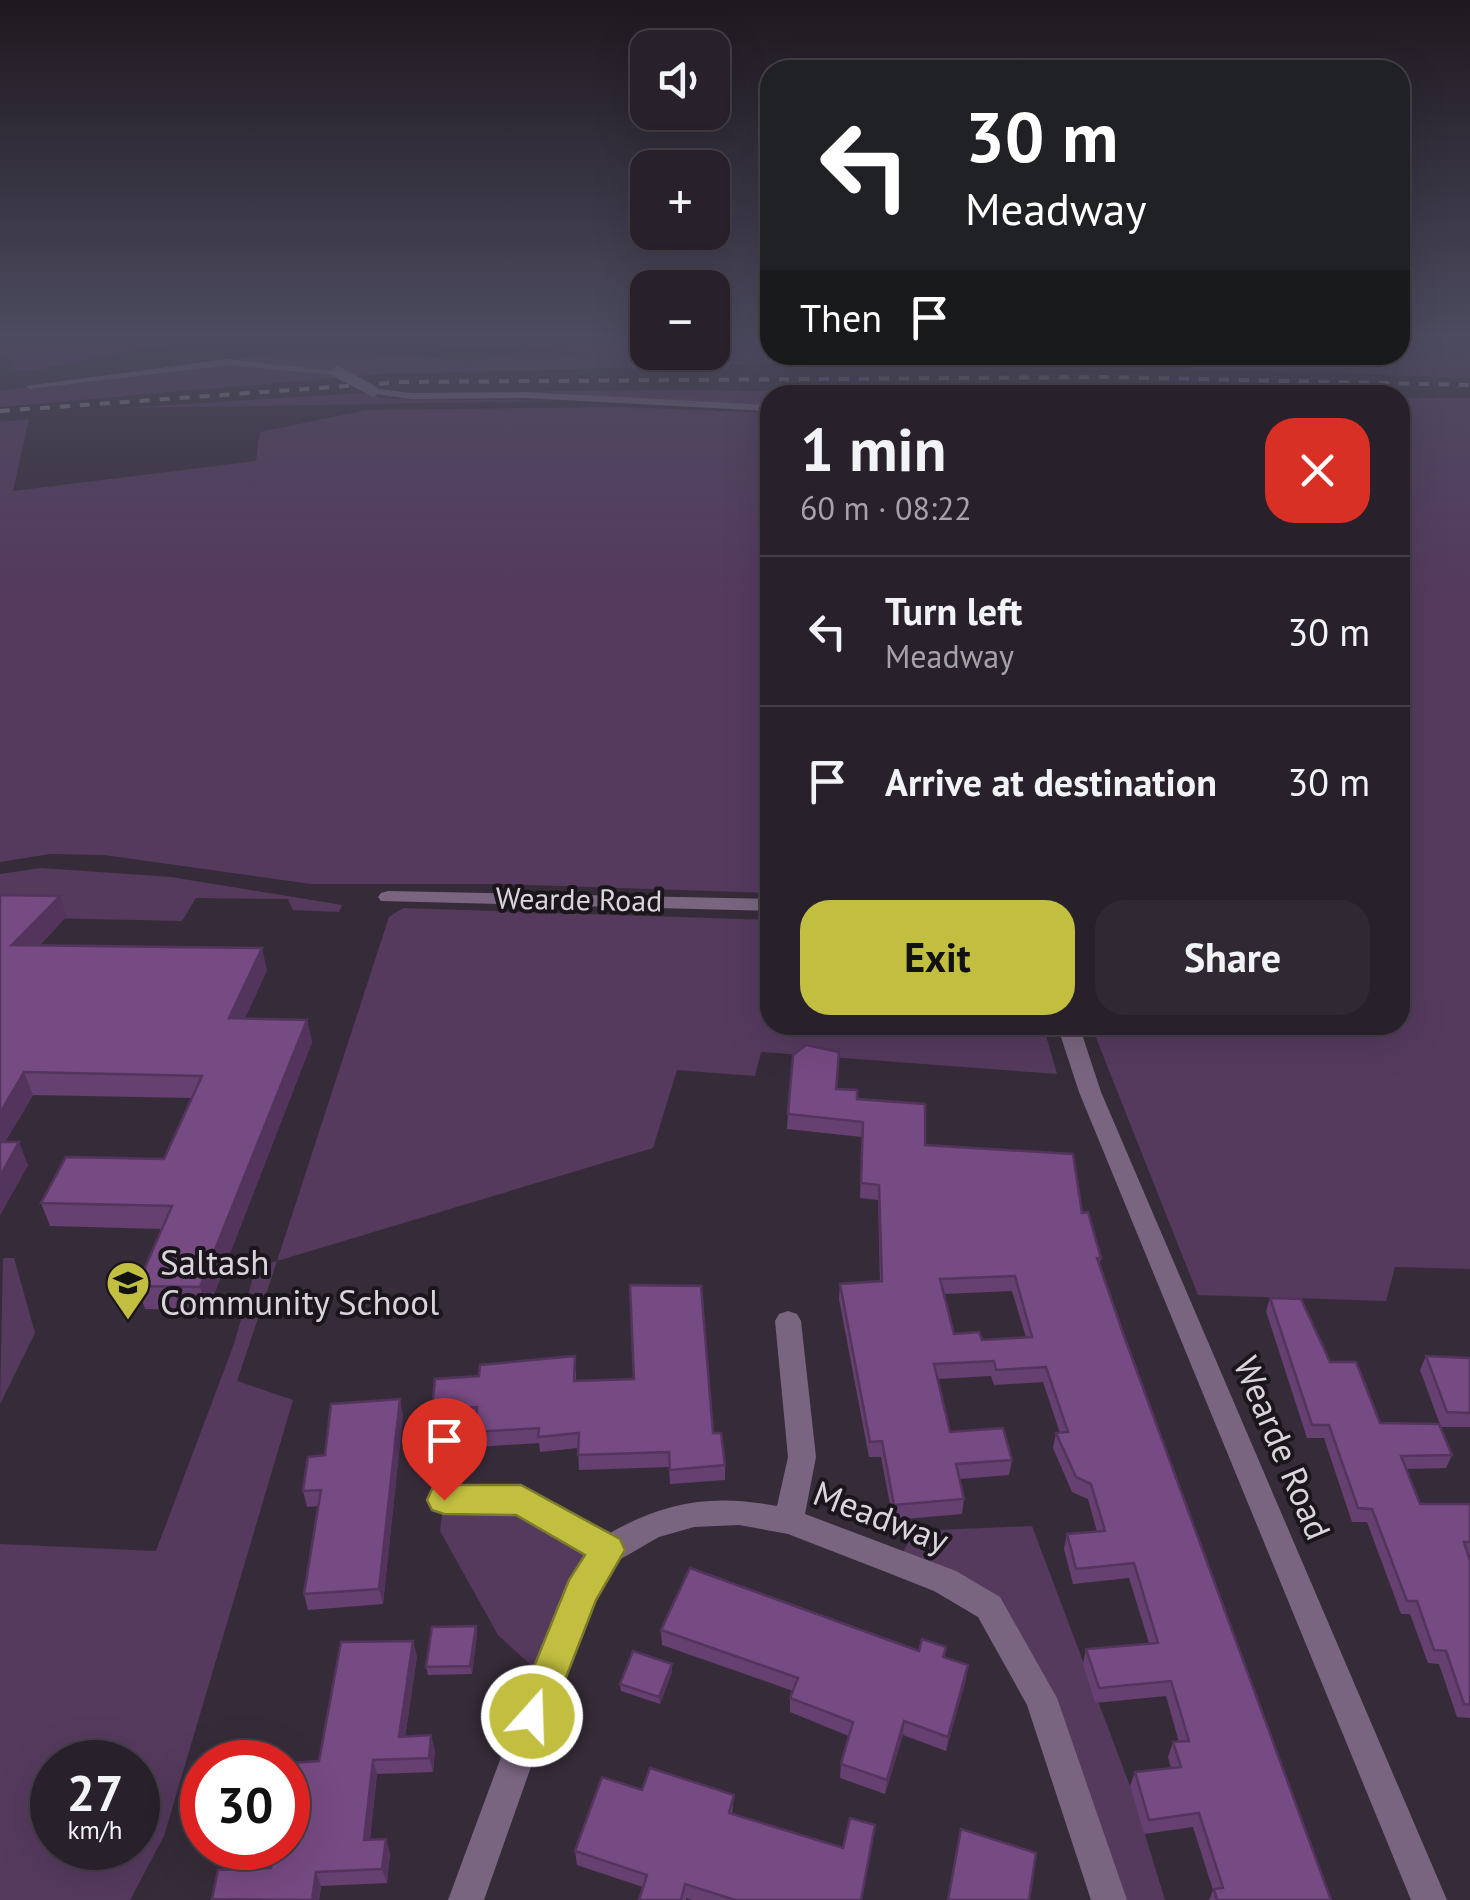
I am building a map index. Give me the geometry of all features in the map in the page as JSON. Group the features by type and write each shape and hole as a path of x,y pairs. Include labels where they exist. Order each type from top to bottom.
{"street":[{"name":"Wearde Road","path":"388,897 760,905"},
{"name":"Wearde Road","path":"1071,1035 1090,1092 1429,1900"},
{"path":"788,1321 802,1457 789,1522"},
{"path":"444,1500 521,1500 608,1550 582,1592 553,1661 466,1900"},
{"name":"Meadway","path":"608,1550 652,1525 694,1514 739,1512 789,1522 945,1581 988,1607 1041,1698 1109,1900"}],"shaded area":[{"path":"29,421 13,491 256,461 260,432 315,421 760,421 760,893 502,884 311,884 104,855 50,854 0,862 0,422"},
{"path":"1410,421 1470,421 1470,1269 1395,1267 1386,1301 1198,1295 1095,1035 1410,1035"},
{"path":"41,868 171,877 342,905 339,912 293,910 288,899 196,898 182,921 0,917 0,874"},
{"path":"403,908 760,920 760,1035 1046,1035 1057,1074 761,1052 755,1076 677,1070 653,1148 277,1261 389,917"},
{"path":"3,1258 14,1258 35,1333 0,1404"},
{"path":"277,1261 237,1381 293,1400 192,1740 180,1740 180,1782 164,1836 160,1844 160,1740 30,1740 30,1870 146,1870 130,1900 0,1900 0,1544 156,1551 234,1344 256,1267"},
{"path":"444,1499 521,1500 608,1550 546,1679 498,1635 440,1531"},
{"path":"1032,1526 1130,1786 1165,1900 1109,1900 989,1607 897,1562 915,1531"}],"building":[{"path":"0,895 60,896 12,945 262,948 229,1018 307,1020 200,1287 137,1286 172,1206 41,1203 66,1157 164,1159 202,1076 24,1072 0,1113"},
{"path":"806,1045 839,1052 836,1089 857,1090 857,1099 925,1104 925,1145 1073,1154 1082,1213 1088,1212 1101,1258 1097,1258 1331,1900 1217,1900 1214,1889 1223,1888 1199,1813 1149,1820 1135,1772 1181,1767 1173,1742 1189,1741 1171,1681 1099,1688 1086,1649 1158,1643 1134,1563 1076,1569 1067,1534 1105,1531 1091,1484 1076,1477 1056,1433 1068,1432 1046,1367 996,1370 994,1361 934,1364 950,1432 1003,1428 1012,1460 956,1464 964,1499 894,1505 882,1441 870,1442 840,1284 882,1281 879,1185 861,1183 863,1122 788,1114 793,1055","holes":["1015,1276 1032,1337 982,1340 979,1332 954,1334 940,1279"]},
{"path":"0,1142 19,1142 0,1176"},
{"path":"630,1285 701,1286 713,1433 721,1433 725,1465 670,1470 669,1452 578,1455 579,1433 538,1437 539,1428 475,1432 477,1407 432,1410 435,1379 479,1376 480,1365 575,1356 574,1381 634,1379"},
{"path":"1270,1298 1301,1299 1330,1362 1356,1362 1380,1423 1439,1424 1452,1455 1401,1456 1420,1504 1470,1504 1470,1542 1464,1542 1470,1561 1470,1705 1464,1704 1446,1651 1434,1650 1417,1601 1407,1601 1372,1509 1358,1508 1329,1425 1312,1425"},
{"path":"1426,1356 1470,1358 1470,1413 1447,1412"},
{"path":"400,1399 379,1589 304,1594 321,1490 303,1491 308,1457 325,1455 331,1404"},
{"path":"690,1568 919,1651 922,1639 946,1647 943,1657 968,1665 948,1737 904,1721 887,1780 841,1764 853,1722 790,1698 798,1678 661,1630"},
{"path":"476,1626 470,1666 426,1667 432,1627"},
{"path":"413,1641 399,1737 431,1735 429,1758 373,1760 364,1840 386,1839 382,1869 316,1872 312,1900 212,1899 218,1870 310,1870 310,1762 319,1761 341,1642"},
{"path":"633,1651 672,1664 659,1697 620,1684"},
{"path":"650,1768 734,1795 729,1813 843,1848 850,1818 875,1825 861,1900 735,1900 685,1884 681,1900 639,1900 647,1875 575,1851 602,1777 642,1790"},
{"path":"961,1829 1036,1853 1029,1900 948,1900"}],"place":[{"name":"Saltash Community School","path":"128,1321"}],"route":[{"path":"444,1500 521,1500 608,1550 582,1592 532,1716"}]}
